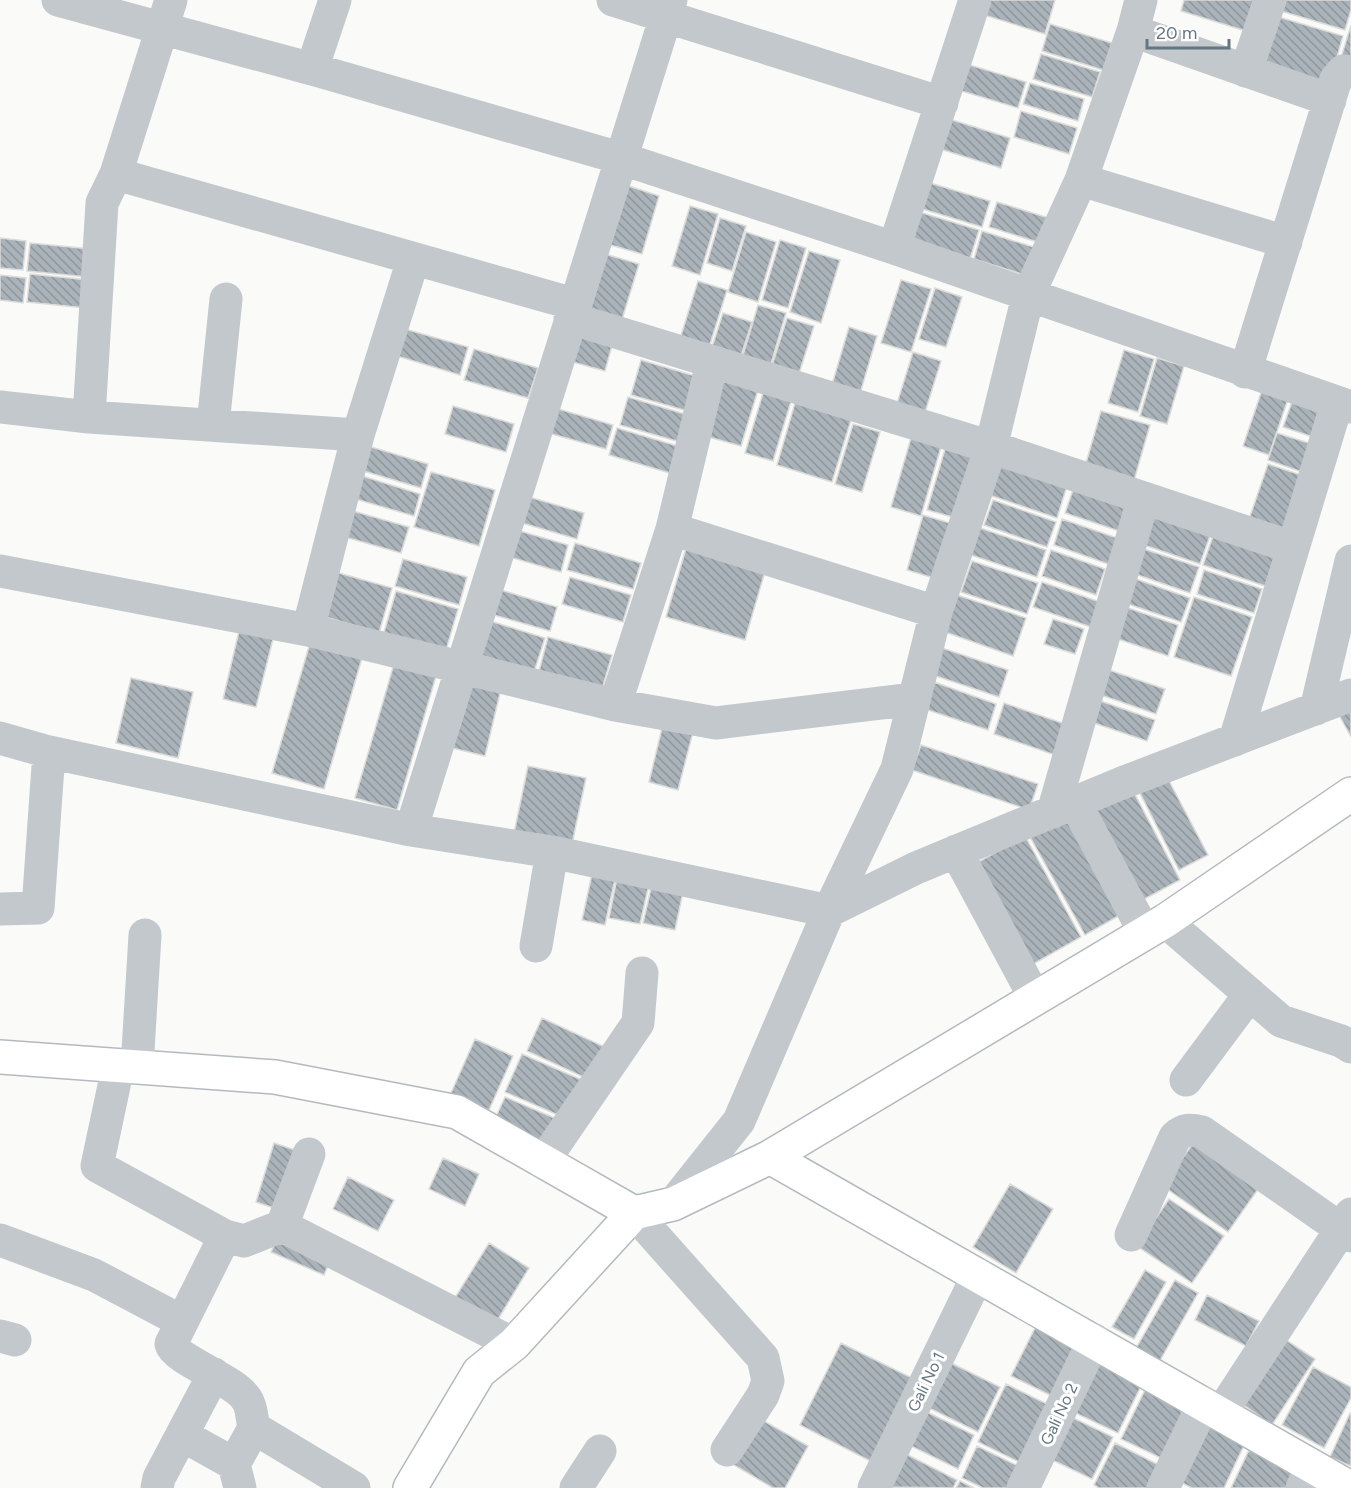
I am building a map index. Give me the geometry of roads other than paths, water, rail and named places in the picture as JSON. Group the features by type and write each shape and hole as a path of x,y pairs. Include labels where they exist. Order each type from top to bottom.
{"street":[{"path":"58,0 167,14 312,69 620,158 894,248 1344,405 1291,547 1234,740"},
{"path":"312,69 335,0"},
{"path":"613,0 668,8 942,103"},
{"path":"894,248 975,0"},
{"path":"673,1204 739,1121 829,911 897,769 936,612 991,447 1028,296 1081,180 1133,31 1141,0"},
{"path":"1246,71 1270,0"},
{"path":"411,830 668,8"},
{"path":"89,417 102,203 116,174 167,14"},
{"path":"1133,31 1330,100"},
{"path":"1245,372 1330,100 1342,71 1351,72"},
{"path":"116,174 413,260 572,311 712,363 991,447 1143,500 1291,547"},
{"path":"1081,180 1286,242"},
{"path":"308,630 357,435 413,260"},
{"path":"213,425 226,299"},
{"path":"615,705 672,529 712,363"},
{"path":"0,407 89,417 357,435"},
{"path":"1064,807 1143,500"},
{"path":"672,529 936,612"},
{"path":"1316,709 1351,561"},
{"path":"0,571 308,630 615,705 716,723 914,699"},
{"path":"0,738 49,752 411,830 552,852 829,911 956,851 1351,695"},
{"path":"0,909 38,908 49,752"},
{"path":"410,1488 479,1371 514,1344 634,1213 673,1204 770,1157 1155,927 1351,794"},
{"path":"1064,807 1155,927 1250,994 1281,1021 1341,1041 1351,1047"},
{"path":"956,851 1035,998"},
{"path":"536,946 552,852"},
{"path":"145,936 127,1067 97,1166 225,1236 243,1241 282,1226 514,1344"},
{"path":"543,1162 638,1023 642,973"},
{"path":"1186,1080 1250,994"},
{"path":"0,1057 275,1077 457,1112 634,1213 763,1358 768,1380 763,1395 727,1450"},
{"path":"1131,1235 1175,1137 1183,1130 1190,1129 1202,1132 1348,1227 1213,1408 1163,1488"},
{"path":"282,1226 309,1154"},
{"path":"770,1157 1213,1408 1307,1477 1350,1488"},
{"path":"182,1435 237,1476 254,1428 247,1399 214,1374 172,1348 171,1344 225,1236"},
{"path":"0,1240 94,1275 181,1321"},
{"name":"Gali No 1","path":"874,1488 978,1275"},
{"name":"Gali No 2","path":"1023,1488 1094,1340"},
{"path":"157,1488 159,1478 214,1374"},
{"path":"254,1428 354,1488"},
{"path":"576,1488 600,1451"}]}
